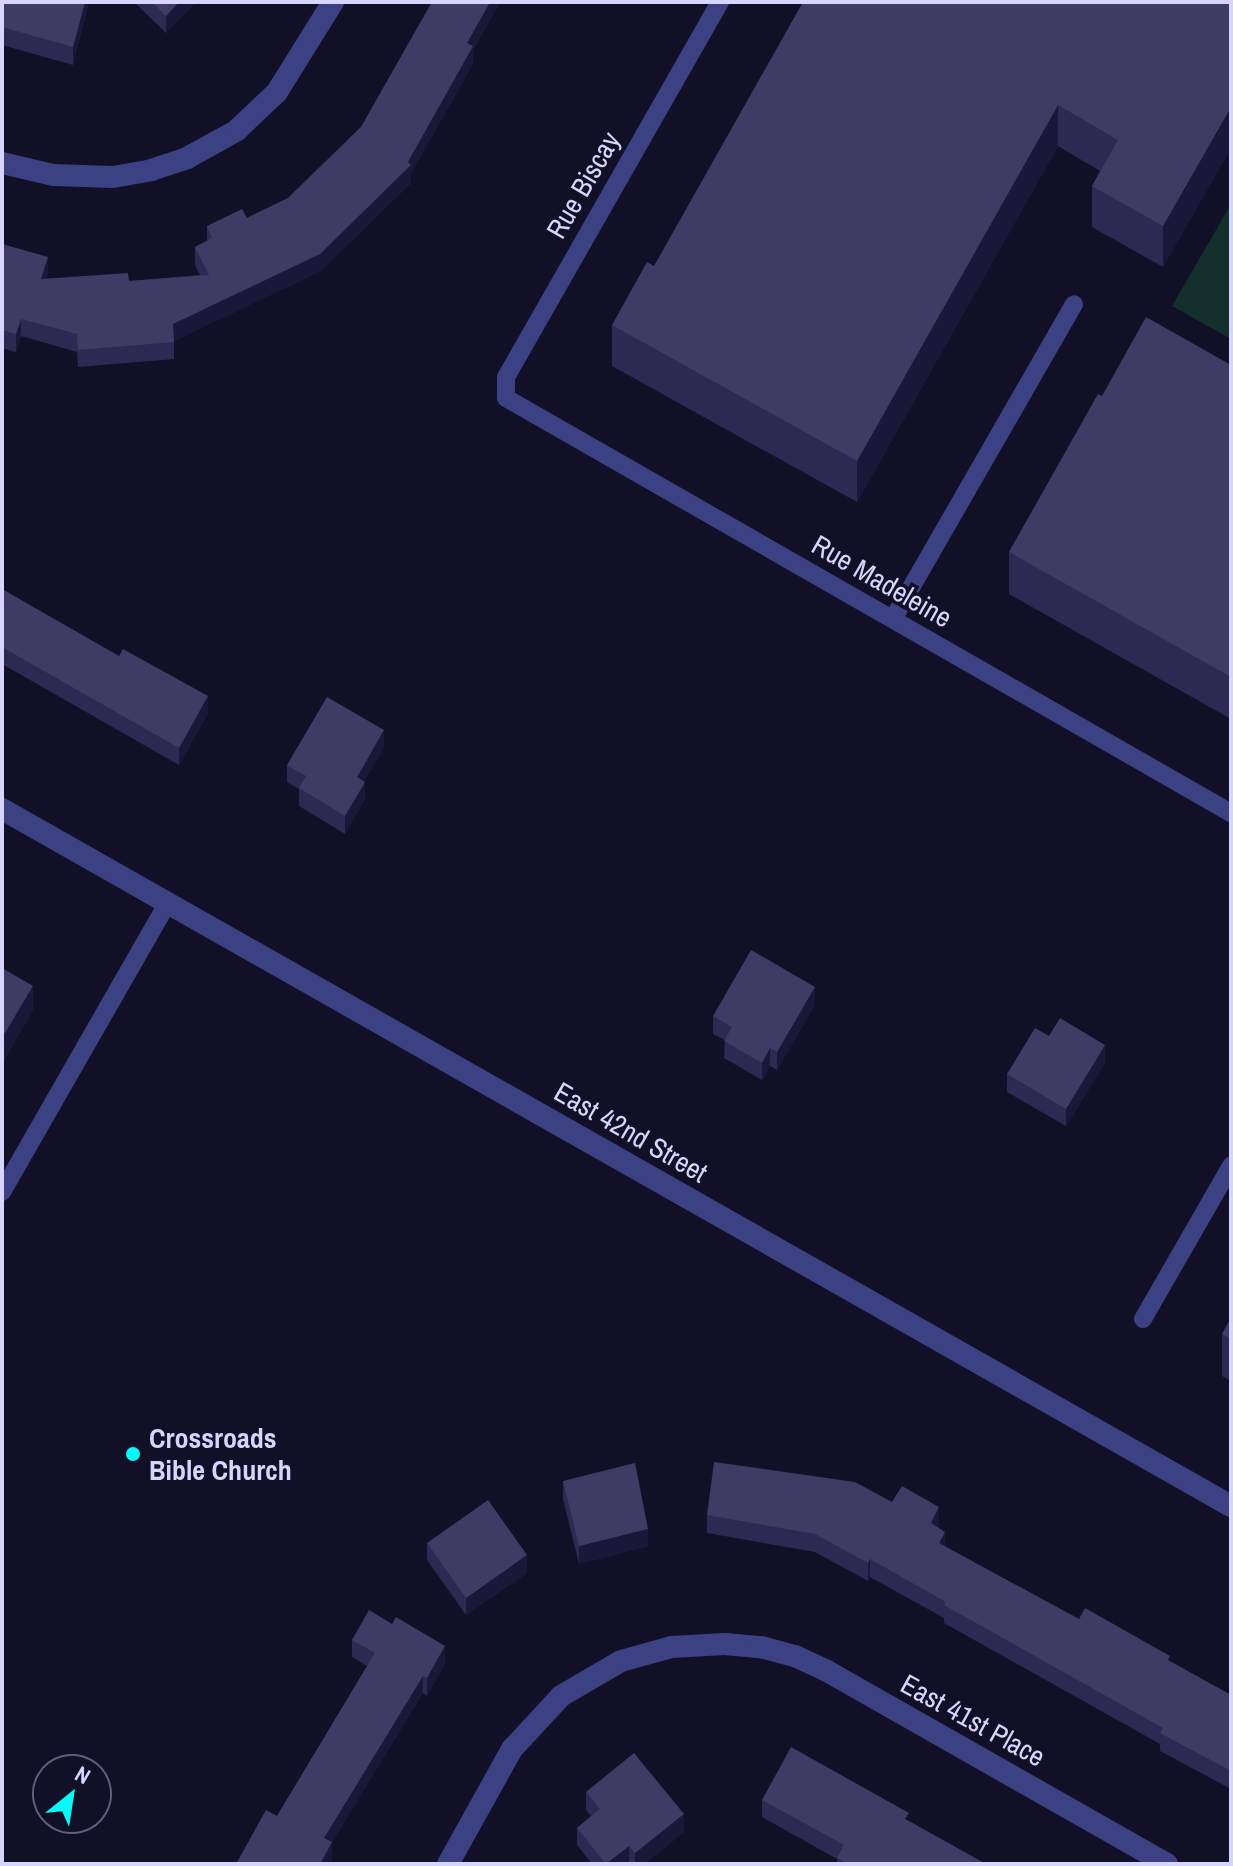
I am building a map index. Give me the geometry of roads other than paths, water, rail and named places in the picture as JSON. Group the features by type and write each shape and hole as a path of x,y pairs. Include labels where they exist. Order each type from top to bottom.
{"street":[{"path":"2,163 53,175 113,177 187,158 236,131 277,92 333,2"},
{"name":"East 42nd Street","path":"4,814 168,902 1231,1506"},
{"name":"East 41st Place","path":"448,1864 512,1749 561,1696 621,1661 653,1651 688,1645 743,1644 795,1656 827,1671 1167,1864"}],"lane":[{"name":"Rue Biscay","path":"506,398 506,377 720,2"},
{"path":"893,619 1074,304"},
{"name":"Rue Madeleine","path":"506,398 1231,813"},
{"path":"2,1192 168,902"},
{"path":"1143,1319 1231,1166"}],"place":[{"name":"Crossroads Bible Church","path":"133,1454"}]}
